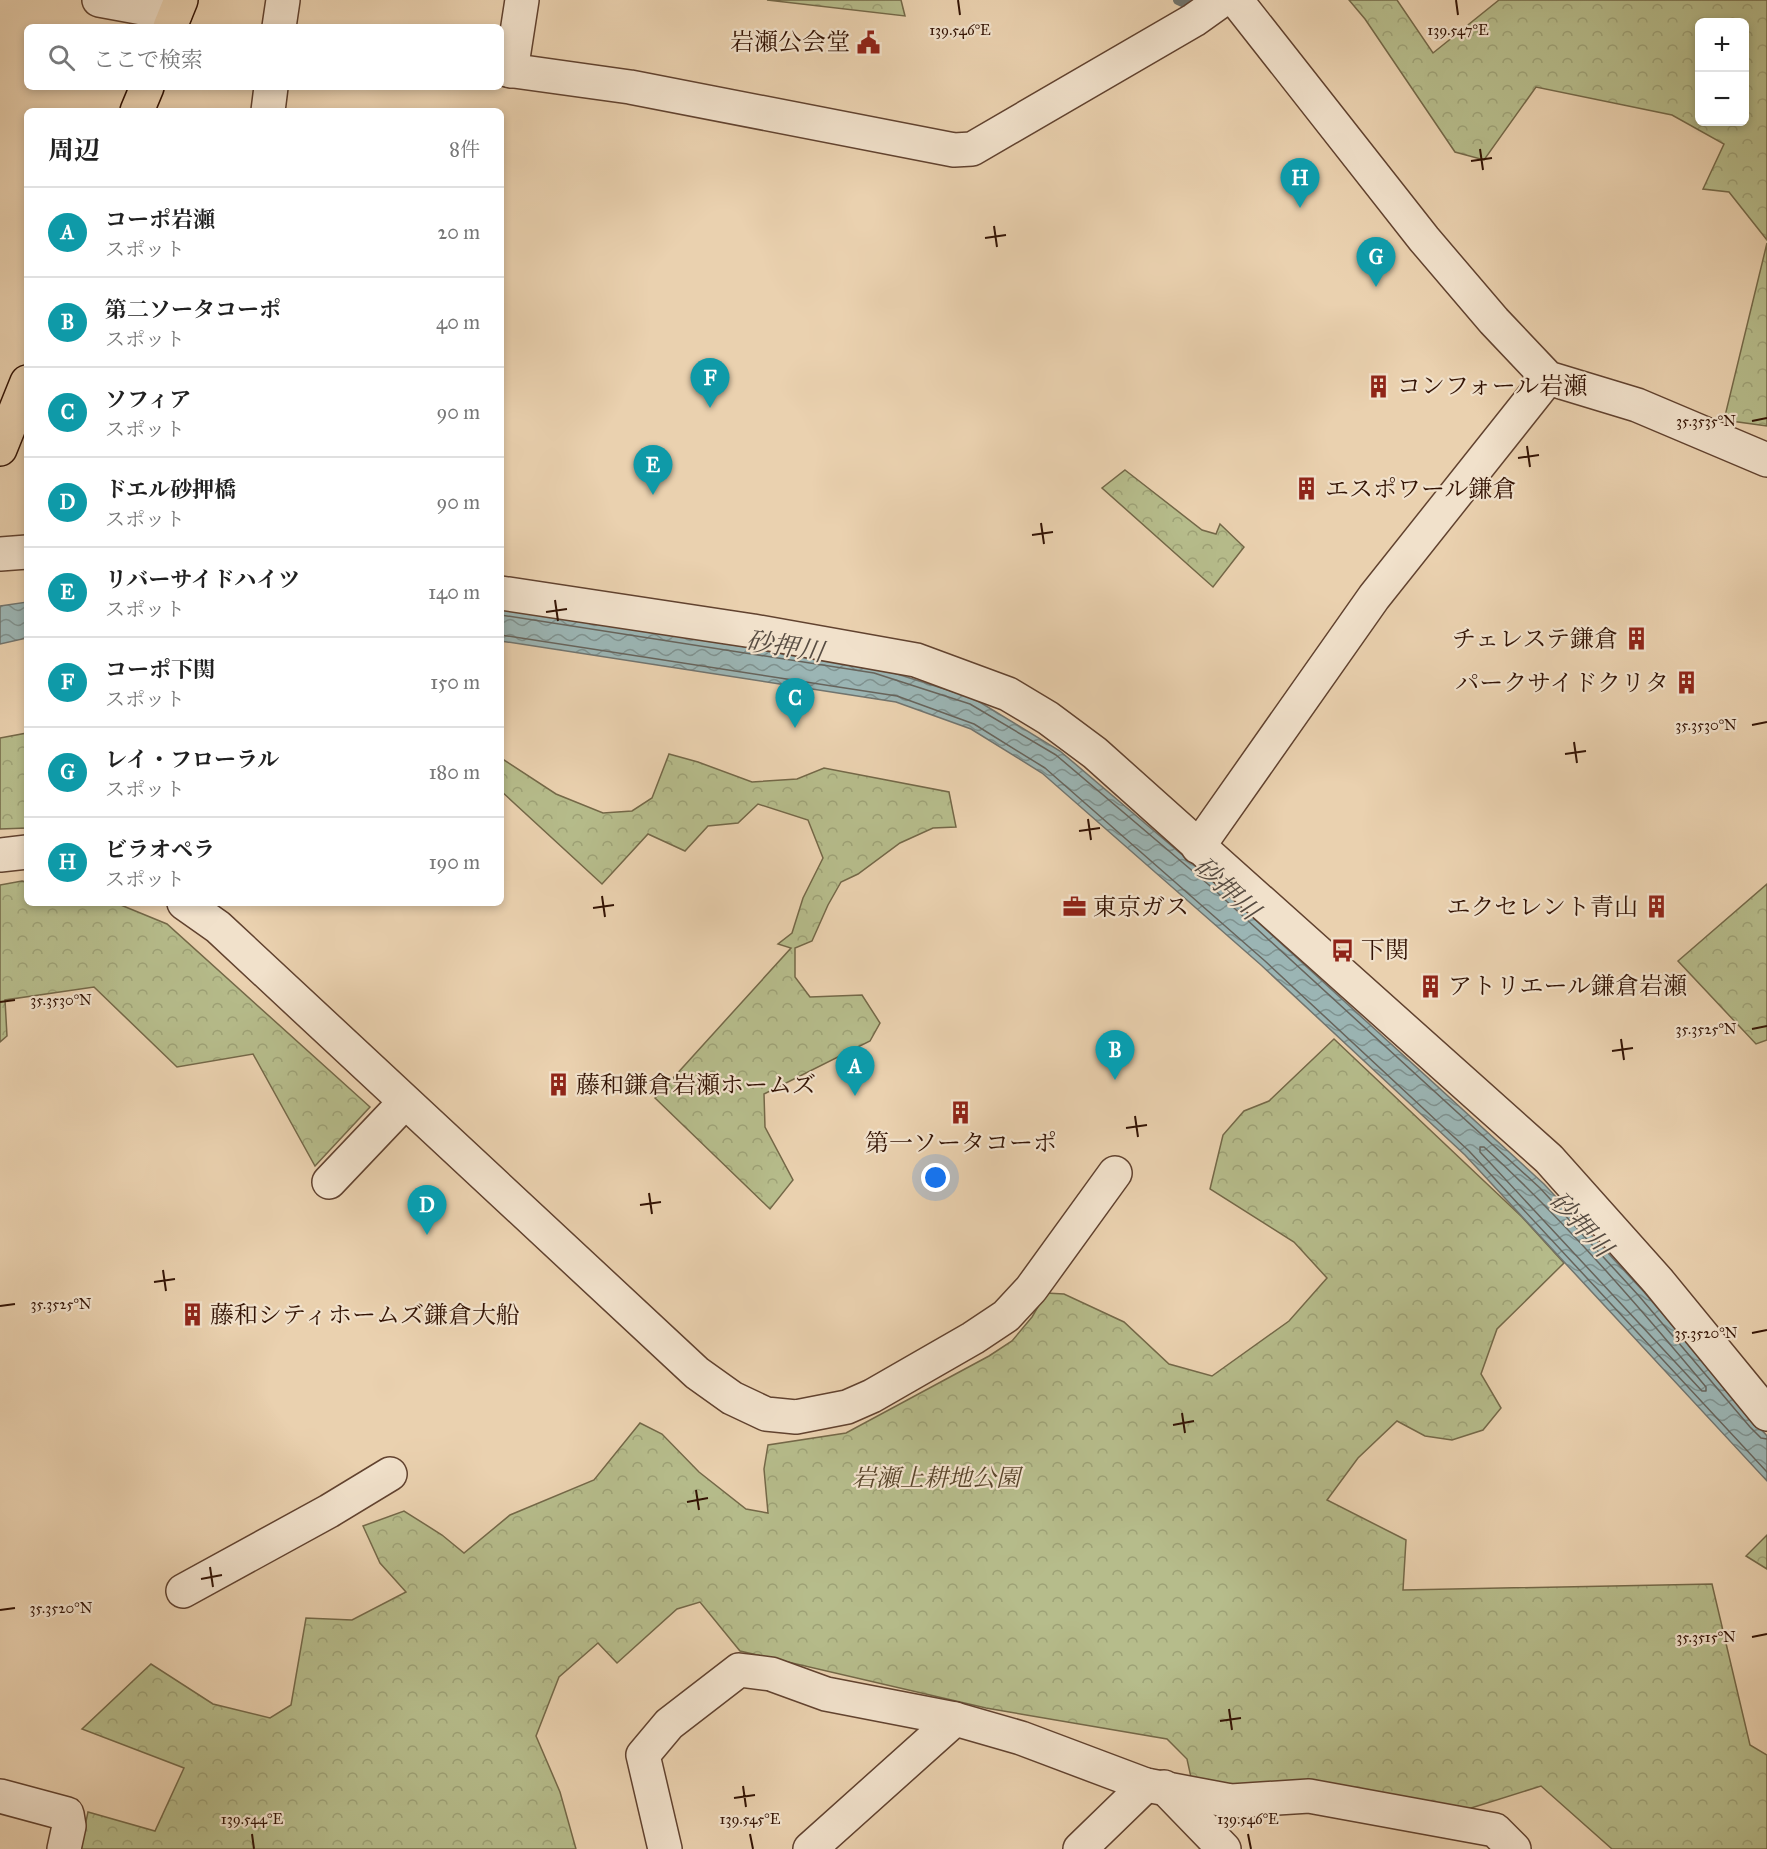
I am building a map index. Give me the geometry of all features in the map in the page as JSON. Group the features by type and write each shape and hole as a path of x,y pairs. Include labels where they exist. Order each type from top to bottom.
{"main road":[{"path":"138,108 146,90"},
{"path":"0,449 24,389"}],"street":[{"path":"99,0 176,14"},
{"path":"279,24 283,0"},
{"path":"522,0 506,70 630,87 954,150 972,149 1194,20 1222,0"},
{"path":"1236,0 1424,239 1494,321 1548,378 1637,405 1767,460"},
{"path":"268,108 271,90"},
{"path":"1198,847 1374,597 1548,378"},
{"path":"0,554 24,552"},
{"path":"504,593 753,631 916,660 1008,694 1048,718 1095,753 1198,847 1290,936 1353,982 1549,1159 1658,1281 1767,1414"},
{"path":"0,855 24,852"},
{"path":"190,906 218,927 697,1373 732,1398 766,1414 796,1417 847,1407 873,1396 973,1338 1006,1316 1031,1289 1115,1173"},
{"path":"329,1182 405,1102"},
{"path":"183,1591 329,1511 390,1474"},
{"path":"664,1849 644,1755 669,1724 739,1670 771,1674 826,1694 955,1719 1021,1738 1155,1786 1231,1801 1309,1796 1495,1830 1514,1849"},
{"path":"810,1849 955,1719"},
{"path":"1080,1849 1155,1786"},
{"path":"1155,1786 1224,1849"},
{"path":"0,1796 66,1814 69,1826 64,1849"}],"green space":[{"path":"767,0 901,0 905,16"},
{"path":"1349,0 1397,0 1433,53 1499,0 1767,0 1767,240 1729,192 1703,189 1724,144 1672,115 1536,87 1484,160 1455,152 1365,19"},
{"path":"1767,243 1767,426 1724,420"},
{"path":"1125,470 1202,530 1216,534 1220,524 1244,547 1213,587 1102,488"},
{"path":"24,734 24,828 0,829 0,738"},
{"path":"669,754 752,782 797,779 824,768 949,792 956,827 933,828 900,843 858,874 841,882 812,941 795,948 795,977 810,997 862,995 880,1023 870,1041 764,1094 765,1127 793,1180 770,1209 655,1098 791,948 778,944 792,933 803,898 823,858 808,820 758,804 738,823 708,826 685,851 648,834 602,884 504,794 504,760 556,794 603,813 632,811 652,798"},
{"path":"24,881 24,906 123,906 167,924 370,1107 315,1166 253,1054 177,1067 94,987 5,1000 7,1036 0,1042 0,885"},
{"path":"1767,884 1767,1040 1756,1044 1678,961"},
{"name":"岩瀬上耕地公園","path":"1334,1039 1522,1217 1564,1263 1497,1329 1481,1374 1501,1408 1483,1430 1452,1440 1425,1436 1397,1421 1358,1458 1327,1500 1406,1540 1403,1590 1712,1584 1750,1745 1767,1755 1767,1849 1612,1849 1541,1786 1468,1809 1224,1787 1192,1782 1187,1759 1167,1739 986,1708 740,1651 700,1602 677,1609 617,1663 598,1643 559,1677 536,1736 560,1792 576,1849 80,1849 88,1812 155,1831 184,1768 82,1729 151,1664 213,1704 270,1718 291,1705 306,1618 352,1620 406,1592 380,1563 363,1526 404,1511 442,1535 464,1553 510,1515 594,1480 640,1423 662,1434 699,1472 746,1509 768,1513 764,1469 768,1445 846,1433 989,1356 1012,1341 1032,1317 1046,1293 1064,1294 1124,1322 1169,1364 1212,1376 1289,1321 1327,1278 1294,1242 1210,1189 1223,1135 1244,1111 1269,1101"},
{"path":"1767,1535 1767,1569 1746,1556"}],"water":[{"path":"24,602 24,639 0,644 0,606"},
{"name":"砂押川","path":"504,609 875,667 973,698 1060,751 1213,881 1544,1184 1644,1292 1767,1436 1767,1481 1465,1155 1261,965 1042,773 971,729 896,702 504,641"}],"waterway":[{"path":"1178,0 1189,5"}],"place":[{"name":"岩瀬公会堂","path":"868,42"},
{"name":"ビラオペラ","path":"1300,208"},
{"name":"レイ・フローラル","path":"1376,287"},
{"name":"コンフォール岩瀬","path":"1379,386"},
{"name":"コーポ下関","path":"710,408"},
{"name":"エスポワール鎌倉","path":"1307,489"},
{"name":"リバーサイドハイツ","path":"653,495"},
{"name":"チェレステ鎌倉","path":"1636,639"},
{"name":"パークサイドクリタ","path":"1687,683"},
{"name":"ソフィア","path":"795,728"},
{"name":"東京ガス","path":"1075,907"},
{"name":"エクセレント青山","path":"1656,907"},
{"name":"下関","path":"1343,950"},
{"name":"アトリエール鎌倉岩瀬","path":"1430,986"},
{"name":"第二ソータコーポ","path":"1115,1080"},
{"name":"藤和鎌倉岩瀬ホームズ","path":"558,1085"},
{"name":"コーポ岩瀬","path":"855,1096"},
{"name":"第一ソータコーポ","path":"961,1113"},
{"name":"ドエル砂押橋","path":"427,1235"},
{"name":"藤和シティホームズ鎌倉大船","path":"192,1315"}]}
